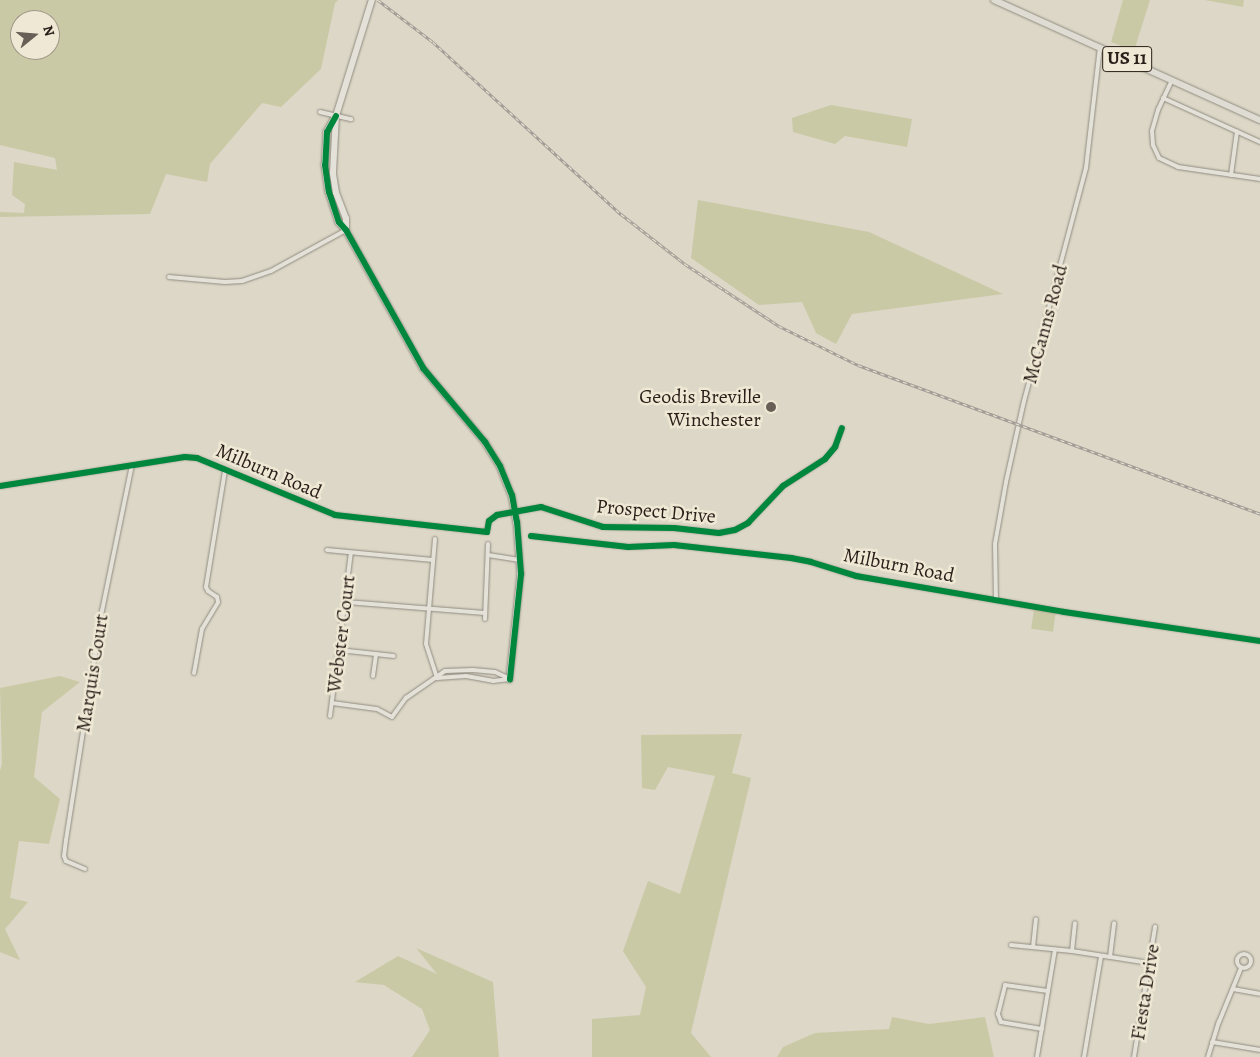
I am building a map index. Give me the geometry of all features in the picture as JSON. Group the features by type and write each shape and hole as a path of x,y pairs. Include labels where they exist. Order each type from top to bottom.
{"main road":[{"name":"US 11","path":"994,0 1260,120"}],"street":[{"path":"372,2 336,116 327,132 325,165 332,204 339,222 346,230 423,368 494,456 506,480 515,511 521,595 510,679"},
{"name":"McCanns Road","path":"996,600 995,549 1006,482 1024,401 1086,168 1100,48"},
{"path":"1172,80 1163,98 1152,130 1153,144 1159,158 1178,167 1260,179"},
{"path":"1163,98 1260,142"},
{"path":"320,112 351,119"},
{"path":"1231,175 1237,131"},
{"path":"169,277 225,282 242,280 270,271 346,230"},
{"name":"Prospect Drive","path":"515,511 545,508 603,527 635,529 674,528 719,533 732,531 754,518 784,486 828,456 836,444 842,428"},
{"name":"Milburn Road","path":"0,486 191,457 329,514 487,532 491,518 515,511"},
{"name":"Marquis Court","path":"85,869 68,864 64,851 102,611 132,465"},
{"path":"194,674 202,629 218,602 217,597 208,591 206,587 224,471"},
{"name":"Milburn Road","path":"531,536 628,546 674,545 791,558 856,576 1260,641"},
{"path":"435,539 426,644 436,678"},
{"path":"484,619 488,544"},
{"path":"327,550 433,560"},
{"name":"Webster Court","path":"330,716 351,553"},
{"path":"488,555 520,560"},
{"path":"346,602 485,613"},
{"path":"339,650 394,656"},
{"path":"373,676 376,654"},
{"path":"332,703 377,709 392,717 406,698 445,671 473,670 496,672 510,679"},
{"path":"436,678 466,676 493,681 510,679"},
{"path":"1033,948 1036,919"},
{"path":"1072,951 1075,923"},
{"path":"1110,957 1114,923"},
{"name":"Fiesta Drive","path":"1134,1057 1155,927"},
{"path":"1011,944 1149,963"},
{"path":"1037,1057 1055,949"},
{"path":"1084,1057 1102,956"},
{"path":"1208,1057 1241,968"},
{"path":"1042,1029 1001,1022 998,1016 1000,1002 1003,988 1007,984 1048,991"},
{"path":"1233,989 1260,994"},
{"path":"1212,1042 1260,1050"}],"green space":[{"path":"0,0 338,0 335,3 321,69 281,107 262,103 210,164 207,182 166,174 150,214 0,217 0,212 24,213 25,204 12,195 14,162 57,170 55,158 0,145"},
{"path":"1123,0 1150,0 1134,51 1111,42"},
{"path":"1205,0 1244,0 1243,7"},
{"path":"831,105 912,119 907,147 845,136 835,144 793,132 792,118"},
{"path":"698,200 869,232 1003,294 852,314 836,344 816,333 802,302 759,305 691,258"},
{"path":"1034,609 1056,612 1053,632 1031,629"},
{"path":"60,676 80,682 42,712 34,777 60,799 49,844 19,841 10,898 28,902 5,929 20,960 0,952 0,771 2,764 0,688"},
{"path":"742,734 732,773 751,778 691,1033 711,1057 592,1057 592,1019 640,1015 646,987 623,951 648,881 680,894 715,776 668,767 655,790 642,788 641,735"},
{"path":"416,948 493,982 499,1057 412,1057 430,1030 422,1009 384,985 355,982 398,956 437,974"},
{"path":"892,1017 929,1024 985,1017 994,1057 777,1057 783,1047 815,1033 889,1029"}],"railway":[{"path":"378,0 433,42 621,214 685,264 779,326 858,365 1260,514"}],"cycle path":[{"path":"336,116 327,132 325,165 329,192 339,222 346,230 423,368 485,442 500,466 512,495 517,522 521,574 510,679"},
{"path":"0,486 185,457 197,458 335,515 487,532 489,521 497,515 541,507 603,527 674,528 719,533 735,530 748,523 783,486 825,459 835,447 842,428"},
{"path":"531,536 628,547 674,545 791,558 856,576 1064,612 1260,641"}],"place":[{"name":"Geodis Breville Winchester","path":"771,407"}]}
